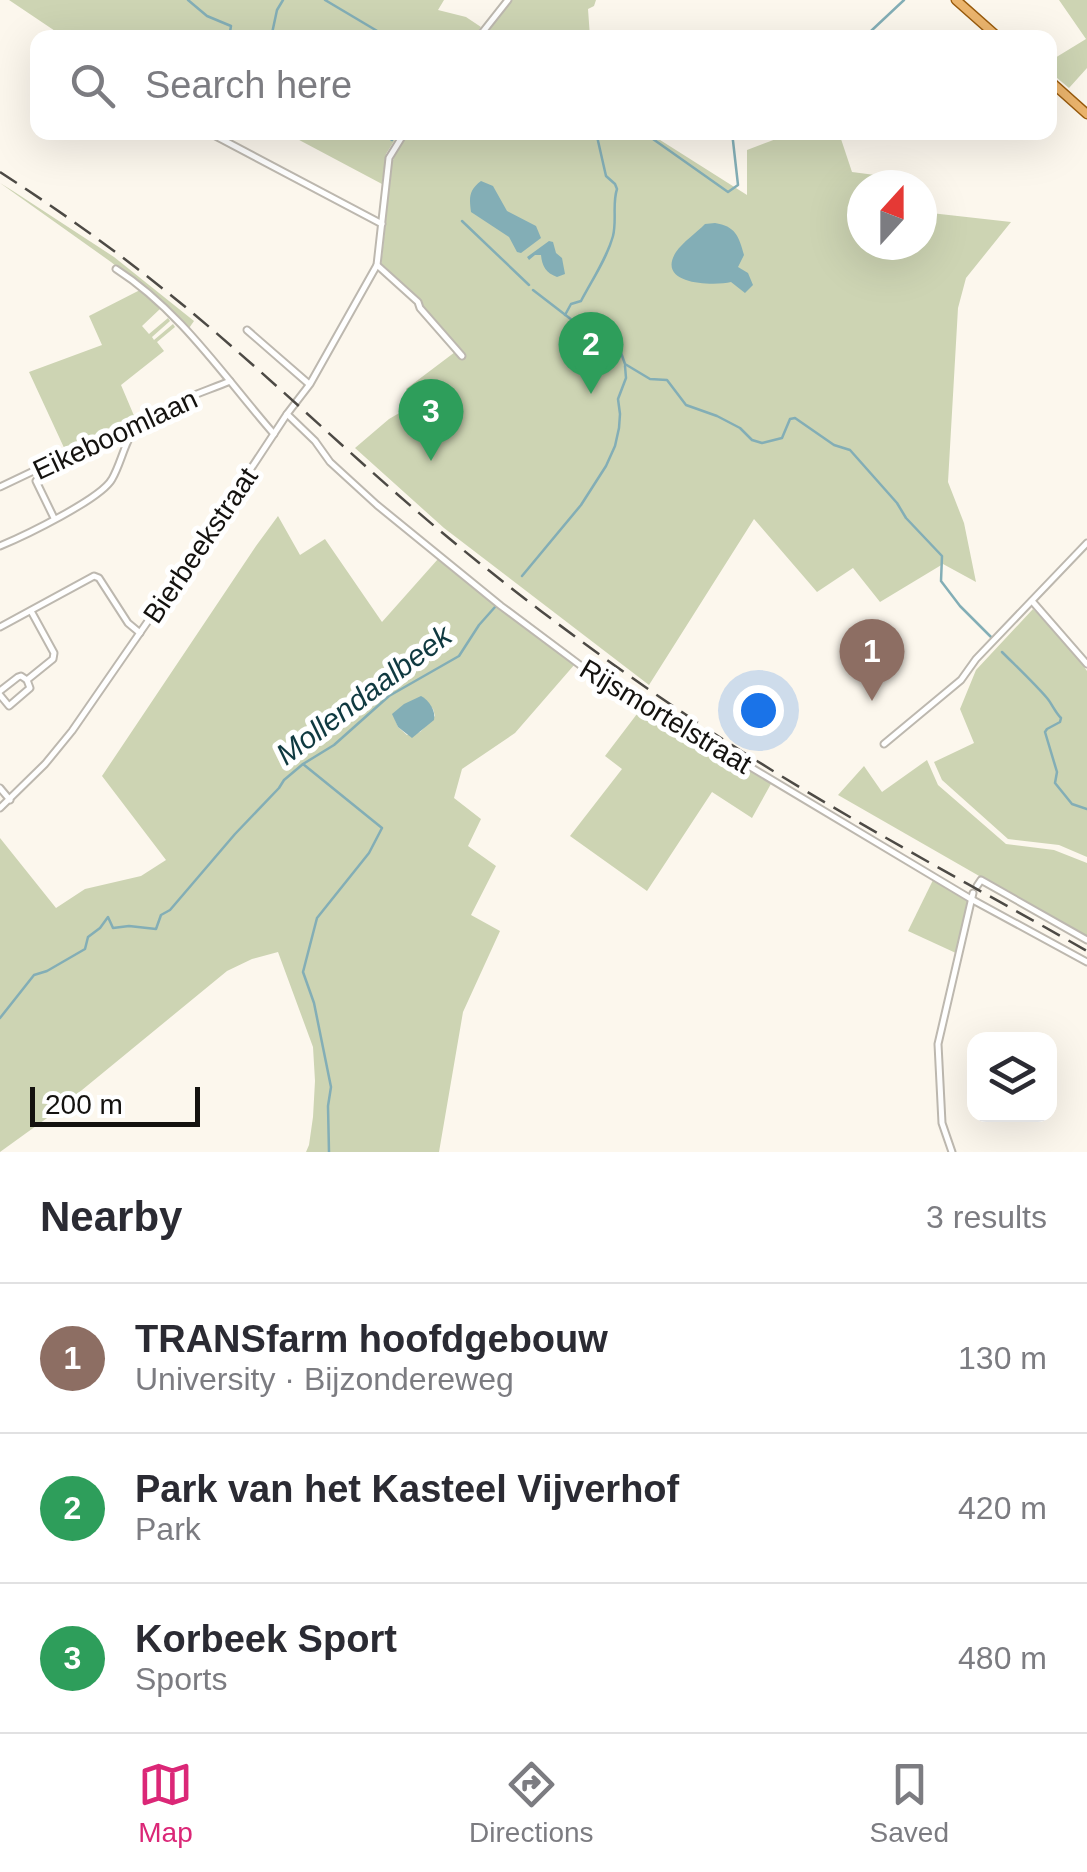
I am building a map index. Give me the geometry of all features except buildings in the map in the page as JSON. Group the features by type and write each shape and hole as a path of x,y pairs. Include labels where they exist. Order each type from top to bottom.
{"main road":[{"path":"956,0 990,30"},
{"path":"1057,88 1087,114"}],"street":[{"path":"484,30 508,0"},
{"path":"223,140 382,224"},
{"name":"Bierbeekstraat","path":"0,808 72,731 310,384 377,264 389,158 399,140"},
{"path":"377,264 418,302 462,356"},
{"name":"Eikeboomlaan","path":"116,270 175,320 274,434"},
{"path":"247,330 310,384"},
{"name":"Eikeboomlaan","path":"0,488 230,381"},
{"name":"Rijsmortelstraat","path":"287,414 330,462 377,505 489,597 600,680 1087,962"},
{"path":"0,546 41,528 102,491 111,481 135,428"},
{"path":"40,477 36,481 54,518"},
{"path":"884,744 961,680 976,659 1087,544"},
{"path":"0,627 94,576 128,623 141,633"},
{"path":"1032,601 1087,664"},
{"path":"27,680 54,656 30,610"},
{"path":"18,677 27,680 30,688 9,706 0,693 18,677"},
{"path":"0,788 10,800"},
{"path":"979,883 1087,940"},
{"path":"952,1152 942,1123 938,1044 972,896"}],"green space":[{"path":"9,0 444,0 438,10 466,17 481,27 479,30 54,30"},
{"path":"512,0 596,0 588,9 590,30 488,30"},
{"path":"1059,0 1087,0 1087,68 1069,88 1057,78 1057,57 1086,39"},
{"path":"299,140 395,140 386,154 382,184"},
{"path":"404,140 660,140 747,195 747,150 773,140 841,140 851,170 847,170 847,260 937,260 937,214 1011,222 966,278 958,308 948,482 964,523 976,582 943,564 880,602 853,568 817,592 754,519 649,685 444,528 355,448 389,419 413,405 406,389 459,349 381,266 392,163"},
{"path":"0,183 114,257 194,321 187,331 111,262"},
{"path":"140,290 161,308 142,326 149,334 168,318 170,321 152,337 154,340 173,324 175,327 157,342 164,351 121,385 135,418 66,452 29,372 102,345 89,316"},
{"path":"278,516 300,555 325,539 382,622 438,559 575,664 515,733 462,769 454,798 481,819 468,846 496,866 471,915 500,931 463,1012 439,1152 306,1152 313,1117 313,1047 278,952 227,971 54,1113 0,1152 0,838 56,908 85,889 141,876 166,860 102,776","holes":["421,697 435,716 420,732 407,735 398,727 393,714"]},
{"path":"1033,609 1087,671 1087,857 1059,845 1008,839 942,780 934,762 974,743 960,709 976,670"},
{"path":"645,709 772,782 752,818 712,792 647,891 570,836 622,769 605,756 640,710"},
{"path":"927,760 938,785 1006,844 1054,850 1087,863 1087,938 838,795 864,766 882,792"},
{"path":"934,878 968,899 958,954 908,931"}],"water":[{"path":"481,181 493,186 507,211 536,226 541,238 517,252 509,237 471,212 471,194"},
{"path":"705,224 732,229 740,242 744,255 738,267 748,273 753,285 745,293 731,282 689,281 673,271 679,248"},
{"path":"549,241 562,258 565,274 557,277 545,269 541,255 529,260 527,257"},
{"path":"421,696 431,706 434,720 412,738 398,727 392,714"}],"waterway":[{"path":"188,0 207,16 231,26 230,30"},
{"path":"273,30 283,0"},
{"path":"325,0 376,30"},
{"path":"872,30 904,0"},
{"path":"565,315 571,304 581,301 614,230 617,189 606,176 598,140"},
{"path":"654,140 728,192 738,185 733,140"},
{"path":"462,221 529,285"},
{"path":"533,290 594,337 619,347 625,364 650,379 667,380 686,405 740,428 752,440 762,443 782,438 790,419 795,418 834,445 850,450 942,556 941,581 992,638"},
{"name":"Mollendaalbeek","path":"522,576 581,505 606,466 619,428 618,399 626,378 625,366"},
{"name":"Mollendaalbeek","path":"0,1018 34,975 85,949 88,937 108,917 113,928 156,929 161,915 170,910 284,780 334,745 389,696 459,656 495,607"},
{"path":"1002,652 1061,718 1045,732 1057,772 1055,783 1072,804 1087,809"},
{"path":"303,764 382,828 369,853 317,918 303,972 314,1003 331,1087 329,1152"}],"railway":[{"path":"0,172 172,296 449,539 614,665 788,780 1087,951"}],"place":[{"name":"Park van het Kasteel Vijverhof","path":"591,394"},
{"name":"Korbeek Sport","path":"431,461"},
{"name":"TRANSfarm hoofdgebouw","path":"872,701"}]}
